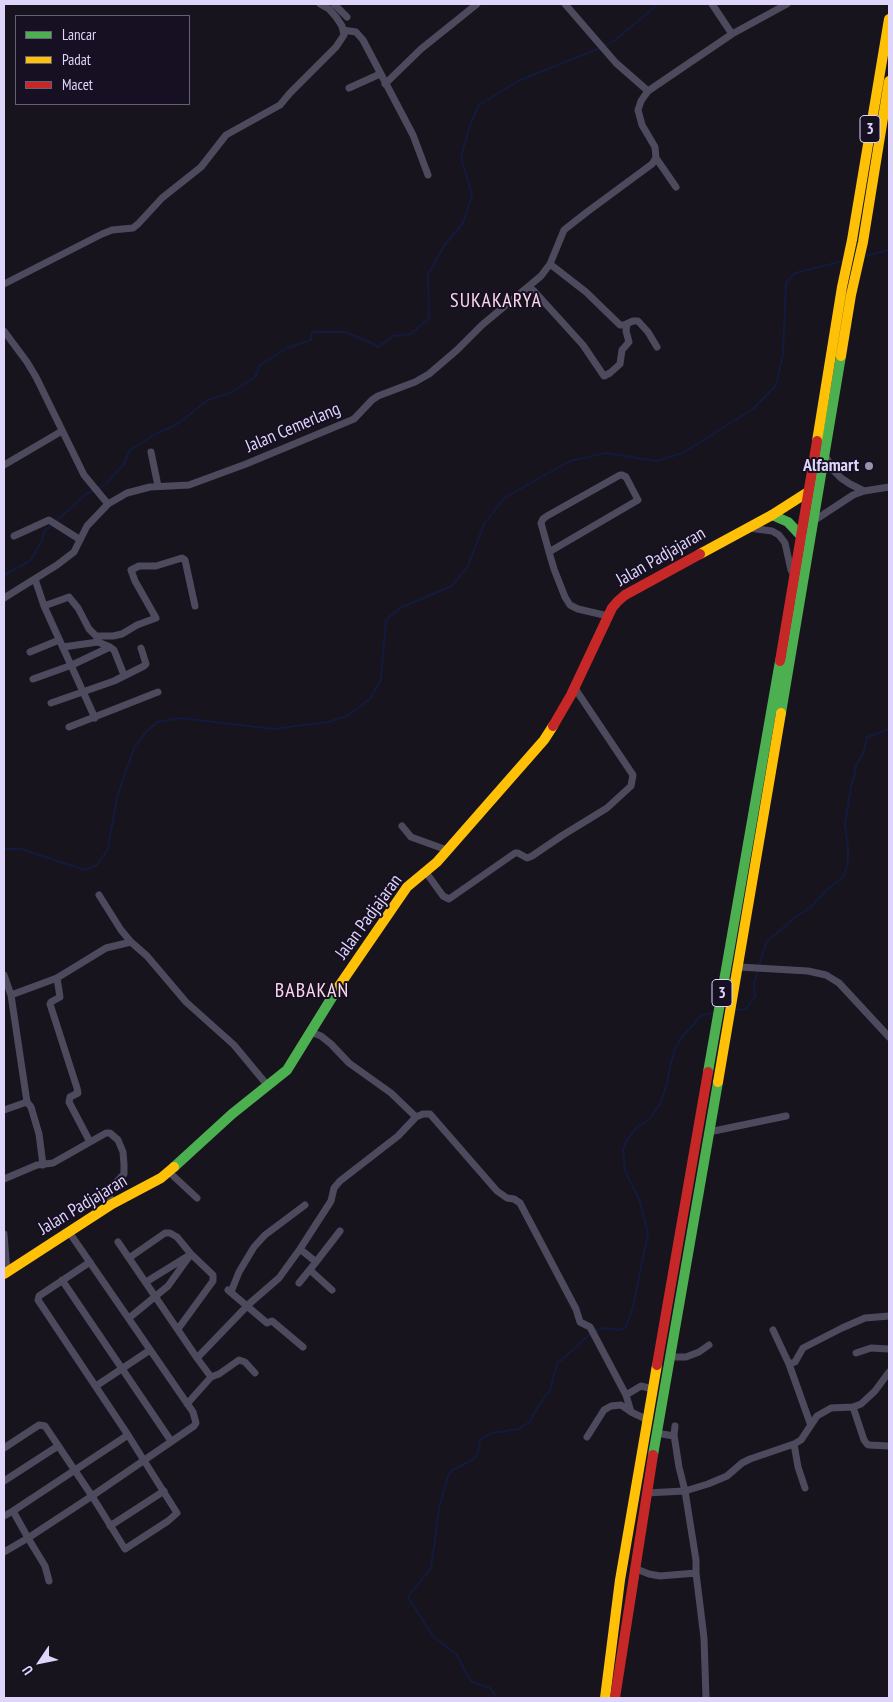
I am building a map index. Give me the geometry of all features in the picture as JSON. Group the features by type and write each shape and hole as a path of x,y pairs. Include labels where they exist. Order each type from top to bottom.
{"main road":[{"name":"3","path":"615,1698 656,1433 738,967 792,622 795,577 808,492 889,19"},
{"name":"3","path":"605,1698 620,1580 653,1389 792,622 815,520 851,294 863,242 889,81"},
{"name":"Jalan Padjajaran","path":"5,1273 112,1204 169,1172 220,1124 287,1070 386,916 407,887 437,862 544,740 574,687 612,608 625,595 772,515 808,492"},
{"path":"772,515 788,522 802,537"}],"street":[{"path":"320,4 333,6 347,17"},
{"path":"385,84 421,49 477,4"},
{"path":"565,4 616,63 648,90"},
{"path":"712,4 732,34"},
{"path":"676,187 656,158 655,147 638,117 641,101 648,90 732,34 787,4"},
{"path":"5,284 102,234 112,230 128,229 138,224 162,198 201,167 226,135 280,105 336,47 344,35 333,6"},
{"path":"343,30 352,31 362,37 413,135 428,175"},
{"path":"349,88 380,74"},
{"name":"Jalan Cemerlang","path":"4,598 56,566 74,552 87,526 108,504 136,490 200,482 354,419 367,404 378,396 415,382 429,374 457,350 482,324 541,276 550,264 564,230 652,164 656,158"},
{"path":"550,264 586,292 620,325 638,321 648,332 657,347"},
{"path":"528,287 534,291 582,345 604,376 620,364 622,350 628,342 627,324"},
{"path":"4,331 27,362 36,378 84,475 108,504"},
{"path":"4,344 11,340"},
{"path":"4,465 62,431"},
{"path":"151,452 158,486"},
{"path":"825,455 833,470 841,478 864,491"},
{"path":"549,552 638,500 626,477 620,475 543,519 541,524 549,552 565,597 570,605 608,616"},
{"path":"815,520 840,503 864,491 889,487"},
{"path":"14,536 49,520 79,539"},
{"path":"748,528 772,531 780,535 785,543 791,570 795,577"},
{"path":"44,606 69,597 96,636 122,634 137,625 156,618 134,582 131,570 139,566 156,566 182,558 186,560 195,606"},
{"path":"35,579 44,606 96,718"},
{"path":"30,652 59,640"},
{"path":"63,647 98,642 110,647 116,652 124,676"},
{"path":"33,679 72,665 110,647"},
{"path":"51,703 124,676 146,664 141,648"},
{"path":"425,871 443,896 449,899 514,853 518,853 526,858 532,856 607,808 631,786 633,775 574,687"},
{"path":"69,727 96,718 158,692"},
{"path":"402,826 411,837 447,850"},
{"path":"99,894 121,930 131,942 147,956 186,1002 234,1045 268,1086"},
{"path":"11,995 57,978 106,948 131,942"},
{"path":"738,967 808,971 826,975 839,984 889,1038"},
{"path":"4,975 11,995 28,1102 39,1134 43,1165"},
{"path":"57,978 60,997 50,1004 78,1092 70,1097 69,1102 90,1142"},
{"path":"311,1032 321,1036 331,1044 349,1063 391,1093 416,1116"},
{"path":"4,1110 28,1102"},
{"path":"197,1358 247,1306 278,1278 300,1249 331,1201 334,1188 340,1181 398,1136 416,1116 430,1114 498,1190 507,1198 520,1203 576,1310 580,1322 590,1327 626,1394 631,1412"},
{"path":"710,1132 786,1116"},
{"path":"4,1179 37,1165 53,1163 63,1159 106,1133 110,1133 118,1140 123,1152 124,1174 108,1191 112,1204"},
{"path":"169,1172 197,1198"},
{"path":"303,1347 272,1321 266,1323 229,1291 254,1246 265,1235 305,1205"},
{"path":"299,1284 340,1231"},
{"path":"4,1552 92,1496 196,1423 187,1404 69,1232"},
{"path":"129,1258 168,1232 177,1237 214,1278 178,1329"},
{"path":"4,1234 5,1273"},
{"path":"118,1242 211,1377"},
{"path":"300,1249 316,1262"},
{"path":"129,1318 156,1297 176,1276 191,1254"},
{"path":"146,1282 191,1254"},
{"path":"4,1448 42,1425 44,1426 92,1496 124,1548 177,1513 128,1435 38,1300 39,1296 90,1262"},
{"path":"310,1270 332,1290"},
{"path":"62,1280 171,1441"},
{"path":"789,1364 795,1362 804,1348 842,1328 865,1318 889,1316"},
{"path":"773,1330 789,1364 810,1423"},
{"path":"670,1357 686,1356 699,1352 709,1345"},
{"path":"856,1353 871,1348 889,1349"},
{"path":"96,1386 150,1350"},
{"path":"187,1404 211,1377 219,1374 238,1360 245,1362 255,1373"},
{"path":"646,1493 685,1491 723,1478 750,1459 794,1444 803,1436 810,1423 817,1416 831,1408 852,1407 861,1404 875,1391 889,1372"},
{"path":"626,1394 641,1386 653,1389"},
{"path":"587,1437 604,1410 611,1406 621,1405 648,1420"},
{"path":"852,1407 867,1444 889,1446"},
{"path":"675,1426 674,1436 696,1560 704,1638 706,1698"},
{"path":"656,1433 674,1436"},
{"path":"4,1516 73,1469 128,1435"},
{"path":"794,1444 798,1467 805,1488"},
{"path":"4,1481 58,1446"},
{"path":"110,1526 164,1491"},
{"path":"12,1511 46,1566 49,1581"},
{"path":"634,1568 660,1576 696,1573"}],"waterway":[{"path":"605,46 614,41 658,4"},
{"path":"98,488 105,485 124,464 130,450 179,423 208,400 230,393 255,377 260,365 287,348 311,340 312,332 345,332 378,347 393,336 411,334 429,318 428,275 444,246 463,223 472,195 461,157 470,125 479,105 518,81 600,48"},
{"path":"865,256 889,250"},
{"path":"4,849 21,849 85,870 97,865 108,849 117,797 134,748 145,733 157,722 181,718 273,729 328,722 347,716 370,699 381,679 386,620 400,608 452,586 468,566 484,524 504,498 570,461 606,453 656,461 683,453 754,408 776,385 783,354 786,283 795,273 843,261"},
{"path":"55,522 86,494 94,490"},
{"path":"4,575 30,561 42,541 44,531 52,525"},
{"path":"759,966 766,943 794,918 811,907 844,876 848,862 845,825 856,765 863,754 867,737 889,729"},
{"path":"736,1010 746,1009 755,997 754,983 758,970"},
{"path":"594,1331 603,1328 620,1330 626,1327 633,1307 648,1233 639,1199 625,1171 623,1149 637,1127 649,1120 661,1102 675,1049 682,1037 702,1015 714,1013"},
{"path":"495,1698 490,1688 472,1682 457,1655 432,1635 408,1597 431,1568 439,1508 451,1471 474,1459 478,1453 480,1440 486,1436 492,1433 519,1429 531,1421 533,1414 550,1390 557,1364 590,1334"}],"traffic: fast":[{"path":"781,713 841,356"},
{"path":"772,515 788,522 802,537"},
{"path":"708,1072 780,661"},
{"path":"174,1167 232,1114 287,1070 339,986"},
{"path":"653,1455 718,1082"}],"traffic: slow":[{"path":"817,441 889,19"},
{"path":"841,356 851,295 863,242 889,81"},
{"path":"700,554 772,515 808,492"},
{"path":"718,1082 781,713"},
{"path":"339,986 407,887 437,862 544,740 553,726"},
{"path":"4,1274 112,1204 161,1178 174,1167"},
{"path":"605,1698 620,1580 657,1365"}],"traffic: jam":[{"path":"780,661 817,441"},
{"path":"553,726 571,695 612,608 625,595 700,554"},
{"path":"657,1365 708,1072"},
{"path":"615,1698 653,1455"}],"place":[{"name":"Alfamart","path":"869,466"}],"district":[{"name":"SUKAKARYA","path":"496,301"},
{"name":"BABAKAN","path":"312,991"}]}
